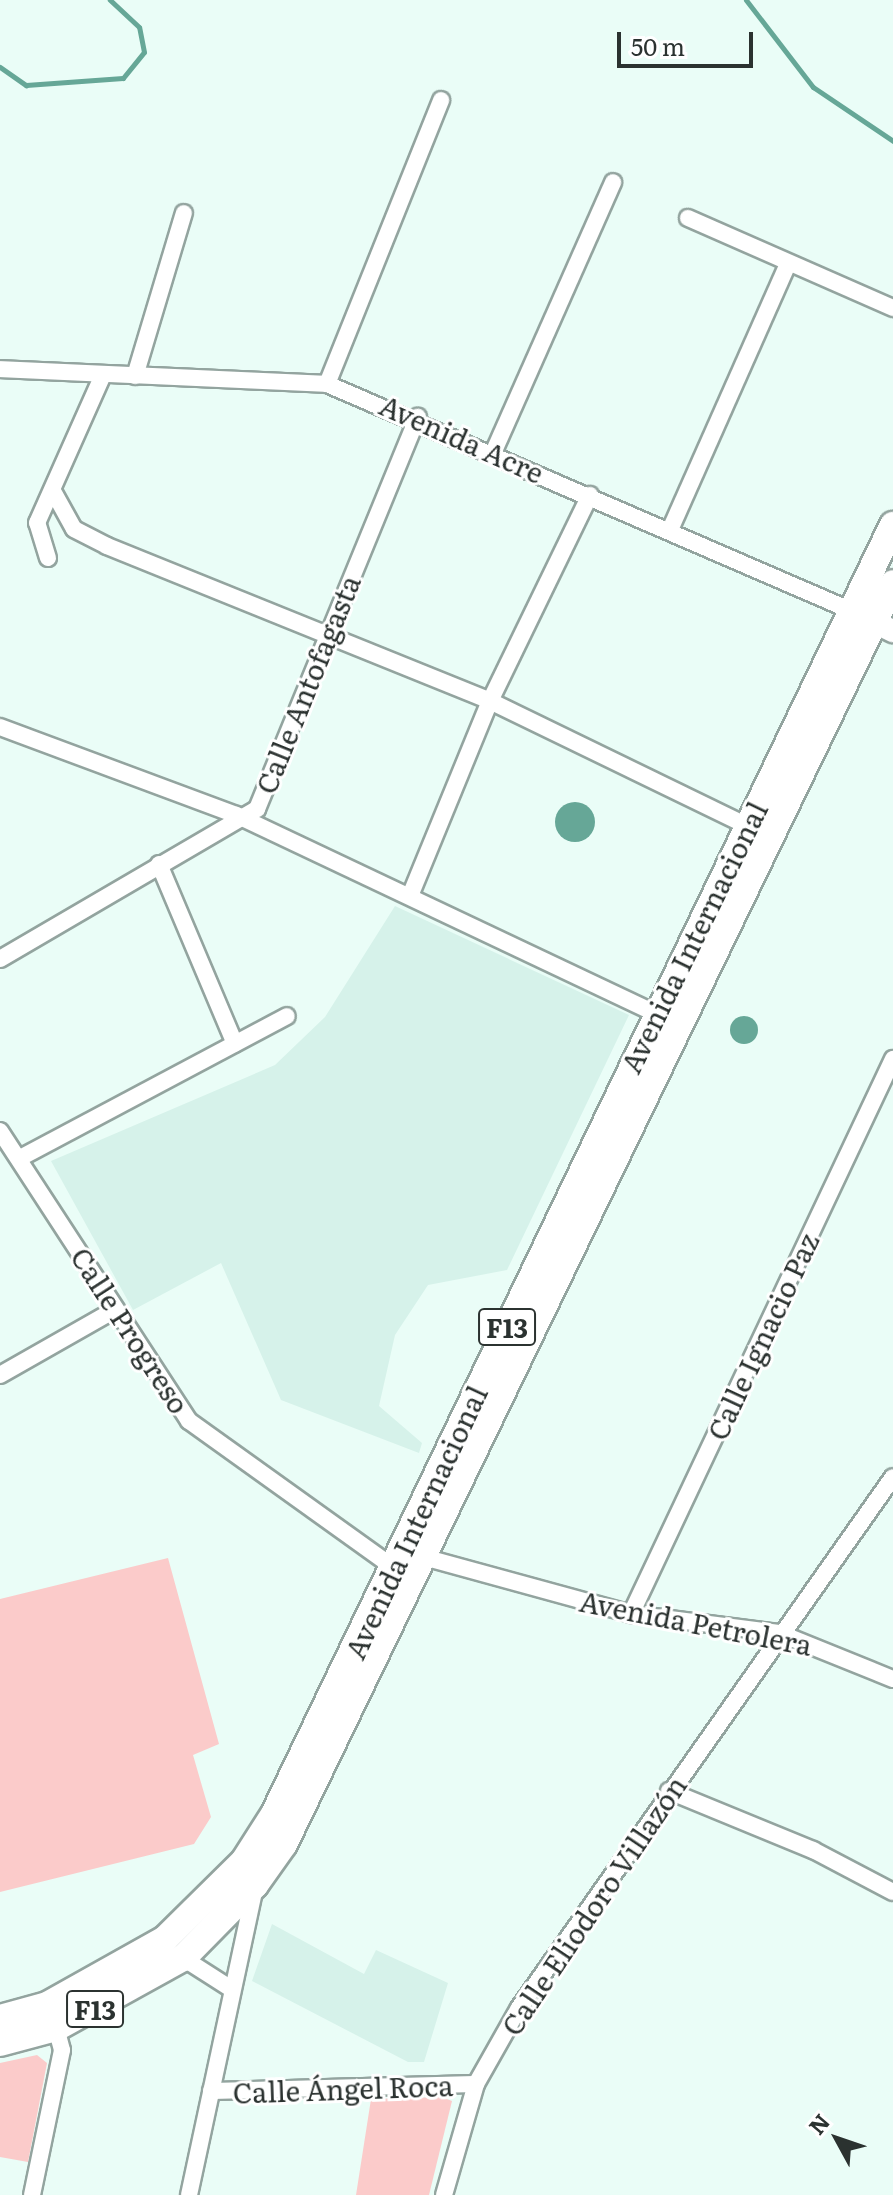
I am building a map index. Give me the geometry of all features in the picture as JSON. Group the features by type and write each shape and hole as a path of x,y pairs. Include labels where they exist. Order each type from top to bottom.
{"highway":[{"name":"Avenida Internacional","path":"0,2043 52,2016 183,1958 255,1885 304,1809 408,1565 654,1014 747,826 873,621 893,525"},
{"name":"Avenida Internacional","path":"0,2018 52,2016 165,1939 244,1861 408,1565 680,1024 893,583"}],"street":[{"path":"327,384 441,100"},
{"path":"494,451 613,182"},
{"path":"135,376 184,213"},
{"path":"688,218 893,308"},
{"path":"670,530 788,264"},
{"name":"Avenida Acre","path":"0,369 327,384 418,417 873,621"},
{"path":"48,558 37,523 103,375"},
{"name":"Calle Antofagasta","path":"0,959 236,815 257,809 418,417"},
{"path":"53,491 74,529 107,546 490,701 747,826"},
{"path":"410,896 490,701 590,495"},
{"path":"0,727 236,815 680,1024"},
{"path":"159,864 235,1044"},
{"path":"20,1158 287,1016"},
{"name":"Calle Ignacio Paz","path":"631,1614 893,1059"},
{"name":"Calle Progreso","path":"0,1131 189,1421 408,1565"},
{"path":"0,1375 116,1309"},
{"name":"Calle Eliodoro Villazón","path":"444,2195 476,2084 593,1895 893,1477"},
{"name":"Avenida Petrolera","path":"408,1565 631,1614 779,1633 893,1679"},
{"path":"669,1791 813,1850 893,1892"},
{"path":"189,2195 230,1988 255,1885"},
{"path":"183,1958 230,1988"},
{"path":"32,2195 62,2050 52,2016"},
{"name":"Calle Ángel Roca","path":"211,2091 476,2084"}],"shaded area":[{"path":"575,802 589,808 595,822 589,836 575,842 561,836 555,822 561,808"},
{"path":"395,906 629,1015 507,1270 428,1285 395,1335 379,1406 422,1443 419,1453 281,1400 221,1263 133,1310 51,1161 275,1065 325,1017"},
{"path":"744,1016 754,1020 758,1030 754,1040 744,1044 734,1040 730,1030 734,1020"},
{"path":"168,1558 219,1744 193,1755 211,1817 194,1844 0,1892 0,1599"},
{"path":"272,1924 364,1974 376,1950 448,1983 424,2062 408,2062 252,1981"},
{"path":"37,2055 47,2063 28,2162 0,2157 0,2063"},
{"path":"442,2097 452,2101 429,2195 356,2195 371,2099"}],"waterway":[{"path":"0,67 26,85 123,78 144,52 139,27 110,0"},
{"path":"746,0 813,87 893,141"}]}
